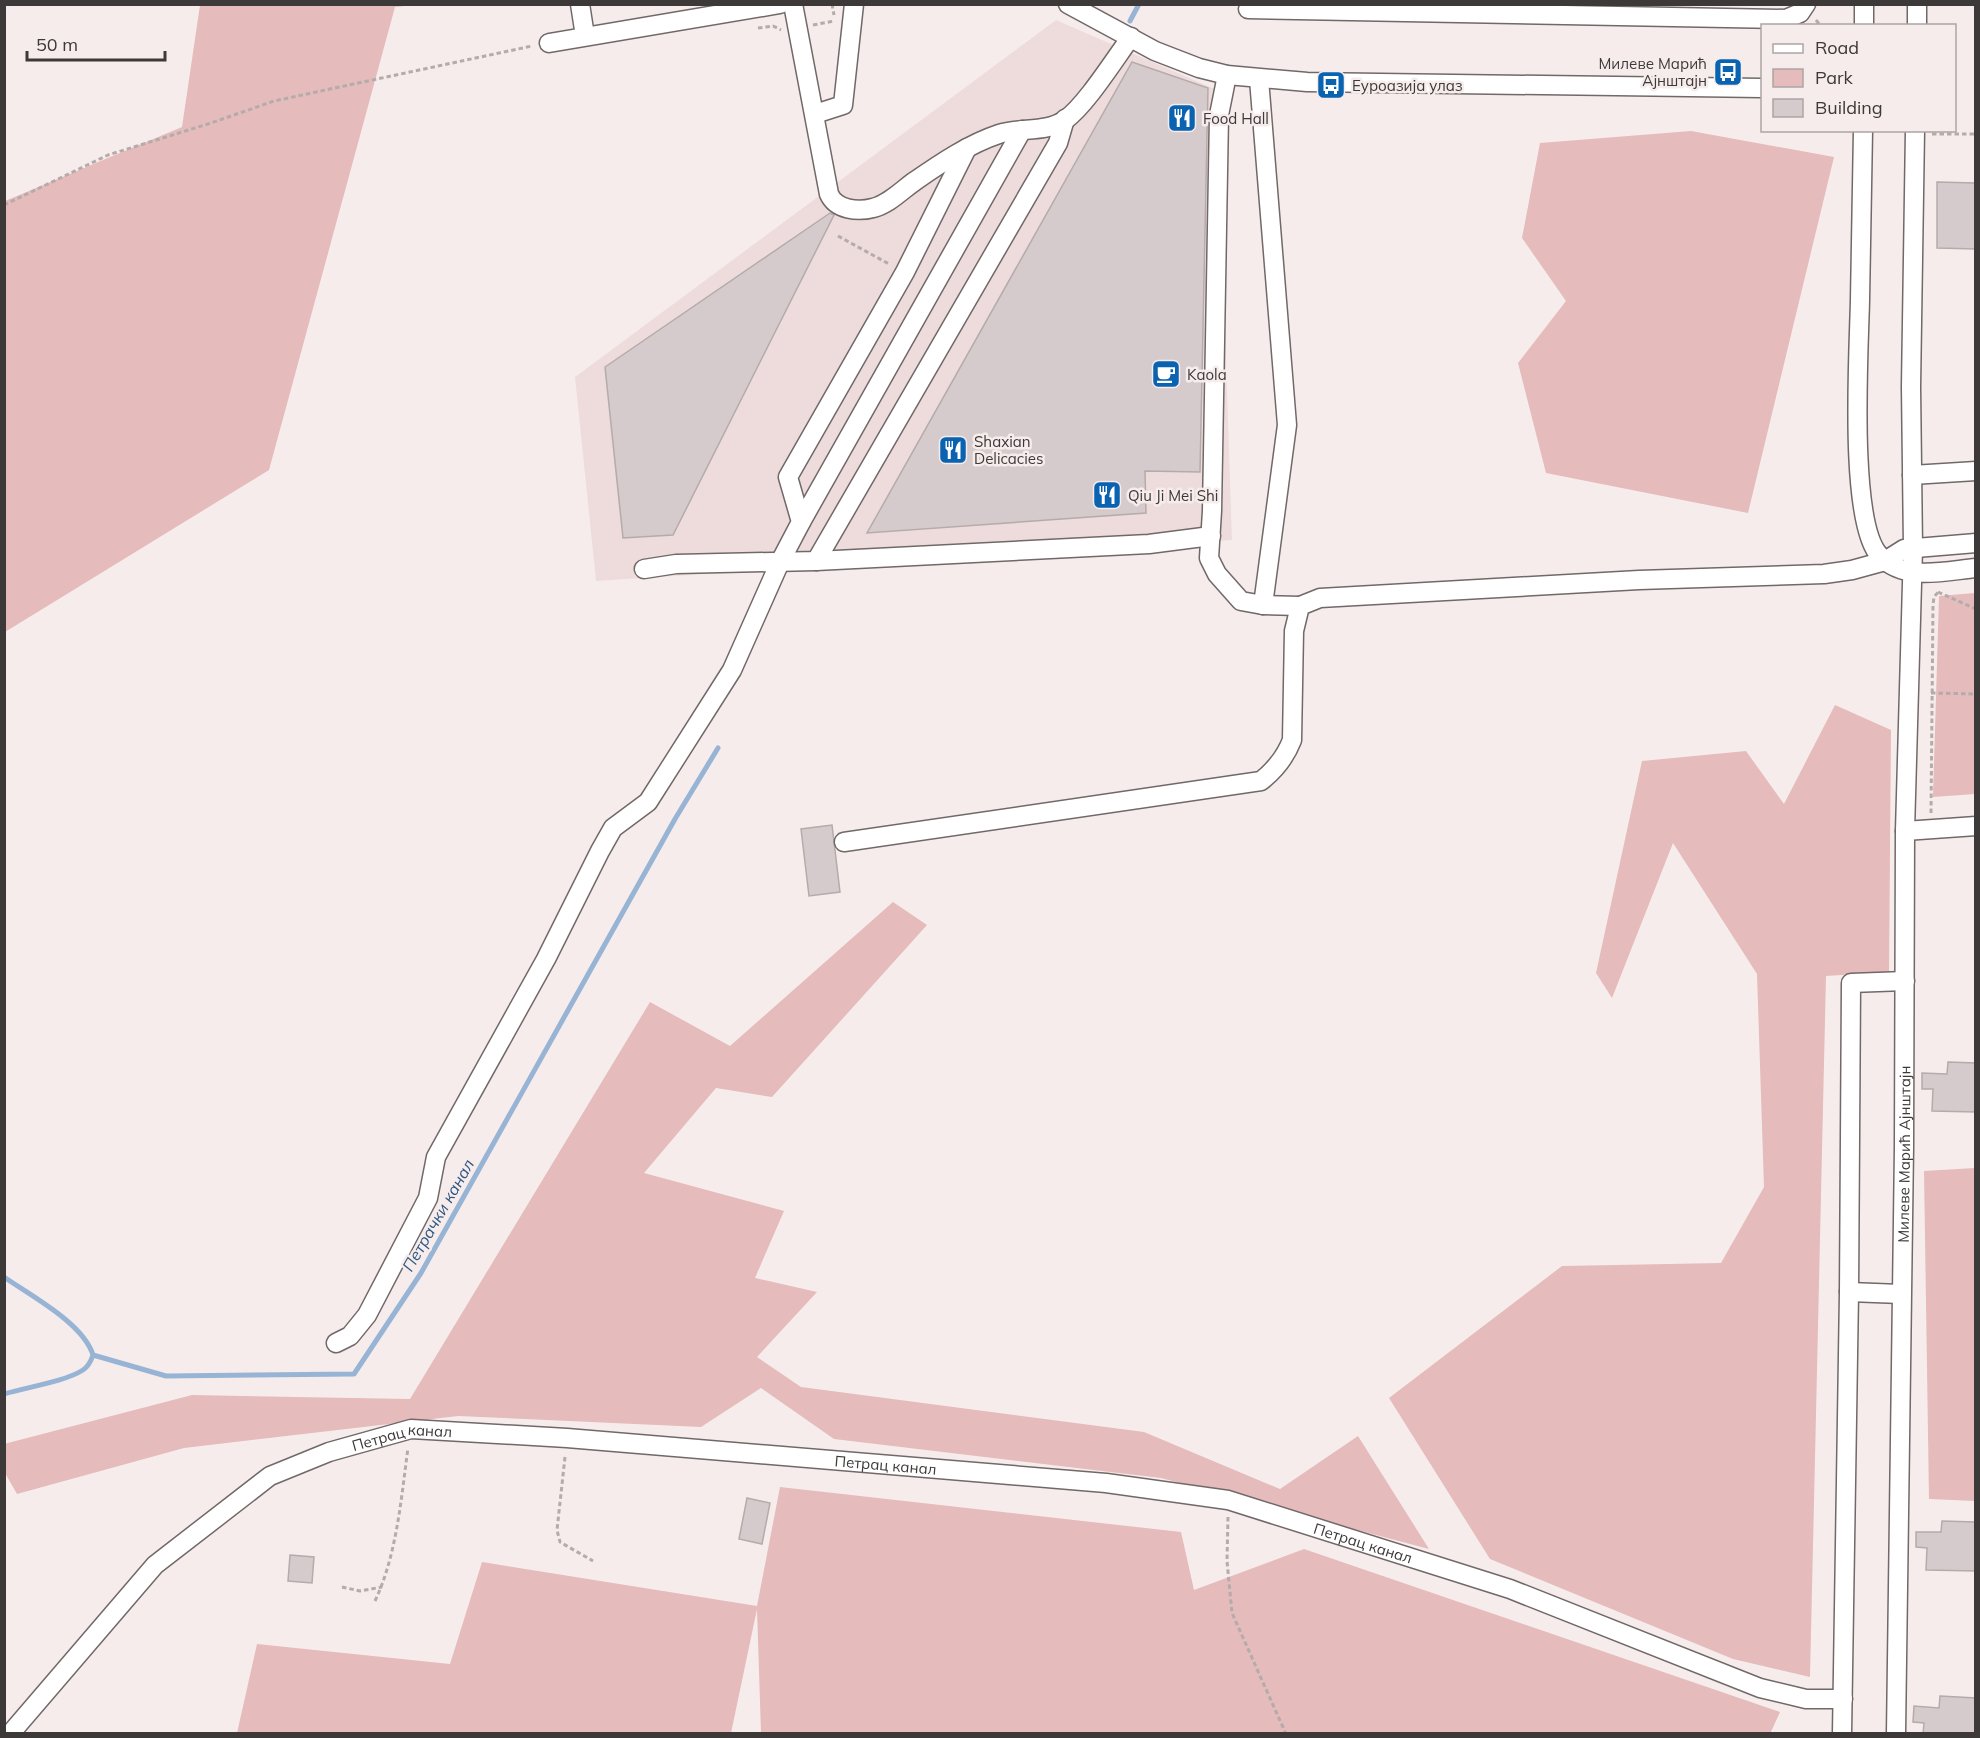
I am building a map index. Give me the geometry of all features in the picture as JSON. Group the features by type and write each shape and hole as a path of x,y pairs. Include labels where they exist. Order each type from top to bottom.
{"street":[{"path":"580,4 585,36"},
{"path":"549,43 780,4"},
{"path":"793,4 829,194 832,200 848,209 863,210 886,203 967,148 999,134 1054,126 1065,120 1078,108 1131,38"},
{"path":"814,114 843,105 854,4"},
{"path":"1068,4 1155,51 1199,68 1227,75 1259,79 1307,82 1761,88"},
{"path":"1248,9 1569,9 1785,19 1800,13 1806,4"},
{"path":"1864,4 1864,24"},
{"path":"1917,4 1917,24"},
{"path":"1227,75 1219,115 1209,558 1216,574 1241,601 1263,605 1300,606 1320,598 1332,597 1639,580 1824,574 1852,570 1885,561 1897,552 1912,548 1976,543"},
{"path":"1259,79 1287,425 1263,605"},
{"path":"816,561 1058,143 1065,120"},
{"path":"336,1343 350,1336 367,1315 428,1198 436,1157 546,959 600,851 614,828 648,802 732,670 780,562 801,522 1022,130"},
{"path":"1863,132 1858,417 1859,461 1868,534 1877,554 1885,561 1912,573 1976,568"},
{"name":"Милеве Марић Ајнштајн","path":"1896,1734 1905,831 1912,573 1911,364 1921,132"},
{"path":"801,522 788,477 904,272 967,148"},
{"path":"1912,475 1976,471"},
{"path":"644,569 676,564 816,561 1149,543 1211,536"},
{"path":"844,842 1260,781 1273,771 1287,754 1292,740 1294,631 1300,606"},
{"path":"1905,831 1976,826"},
{"path":"1842,1734 1851,983 1905,981"},
{"path":"1849,1292 1901,1294"},
{"name":"Петрац канал","path":"10,1734 155,1565 270,1476 329,1452 411,1429 567,1438 1106,1483 1228,1500 1510,1589 1760,1688 1806,1699 1843,1699"}],"path":[{"path":"4,204 108,155 274,101 549,43"},
{"path":"1921,132 1976,134"},
{"path":"1931,829 1933,604 1934,597 1944,587"},
{"path":"1938,592 1976,609"},
{"path":"1908,694 1976,694"},
{"path":"375,1601 382,1587 396,1526 411,1429"},
{"path":"567,1438 558,1536 560,1542 593,1561"},
{"path":"1228,1500 1227,1561 1232,1613 1286,1734"},
{"path":"342,1587 374,1590 382,1587"}],"shaded area":[{"path":"1056,20 1217,90 1232,540 596,581 575,377"}],"green space":[{"path":"200,5 415,5 395,7 269,470 5,632 5,201 182,127"},
{"path":"1691,131 1834,157 1748,513 1546,473 1518,363 1566,301 1522,238 1540,143"},
{"path":"1975,593 1975,794 1933,797 1939,596"},
{"path":"1835,705 1891,730 1889,972 1826,976 1810,1677 1733,1659 1490,1559 1389,1398 1562,1266 1721,1263 1764,1187 1757,974 1673,843 1612,998 1596,973 1642,761 1746,751 1784,804"},
{"path":"893,902 927,925 772,1097 716,1088 644,1173 784,1211 755,1278 817,1292 757,1357 801,1387 1144,1432 1280,1489 1358,1436 1429,1549 1161,1478 834,1439 761,1388 701,1427 458,1416 184,1448 17,1494 5,1473 4,1444 192,1395 410,1399 650,1002 730,1046"},
{"path":"1975,1168 1975,1501 1929,1499 1924,1171"},
{"path":"780,1487 1181,1532 1194,1590 1304,1549 1780,1712 1770,1734 761,1733 757,1609 731,1733 237,1733 257,1644 450,1664 482,1562 757,1606"}],"building":[{"path":"1132,62 1208,88 1200,472 1145,471 1146,513 867,533"},
{"path":"1937,182 1976,183 1976,249 1937,248"},
{"path":"830,213 834,215 673,535 623,538 605,367"},
{"path":"832,825 840,892 809,896 801,829"},
{"path":"1948,1062 1976,1063 1976,1112 1932,1111 1933,1089 1922,1089 1922,1073 1947,1074"},
{"path":"747,1498 770,1503 762,1544 739,1539"},
{"path":"1942,1521 1976,1522 1976,1571 1926,1570 1927,1548 1916,1547 1916,1532 1941,1532"},
{"path":"290,1555 314,1557 312,1583 288,1581"},
{"path":"1940,1696 1976,1698 1976,1734 1923,1734 1924,1723 1913,1722 1914,1706 1939,1708"}],"waterway":[{"name":"Петрачки канал","path":"1130,21 1139,4"},
{"name":"Петрачки канал","path":"93,1355 166,1376 354,1374 421,1273 675,819 718,748"},
{"path":"4,1277 68,1321 79,1332 93,1355"},
{"name":"Петрачки канал","path":"4,1394 75,1374 87,1367 93,1355"}],"place":[{"name":"Милеве Марић Ајнштајн","path":"1728,72"},
{"name":"Еуроазија улаз","path":"1331,85"},
{"name":"Food Hall","path":"1182,118"},
{"name":"Kaola","path":"1166,374"},
{"name":"Shaxian Delicacies","path":"953,450"},
{"name":"Qiu Ji Mei Shi","path":"1107,495"}]}
